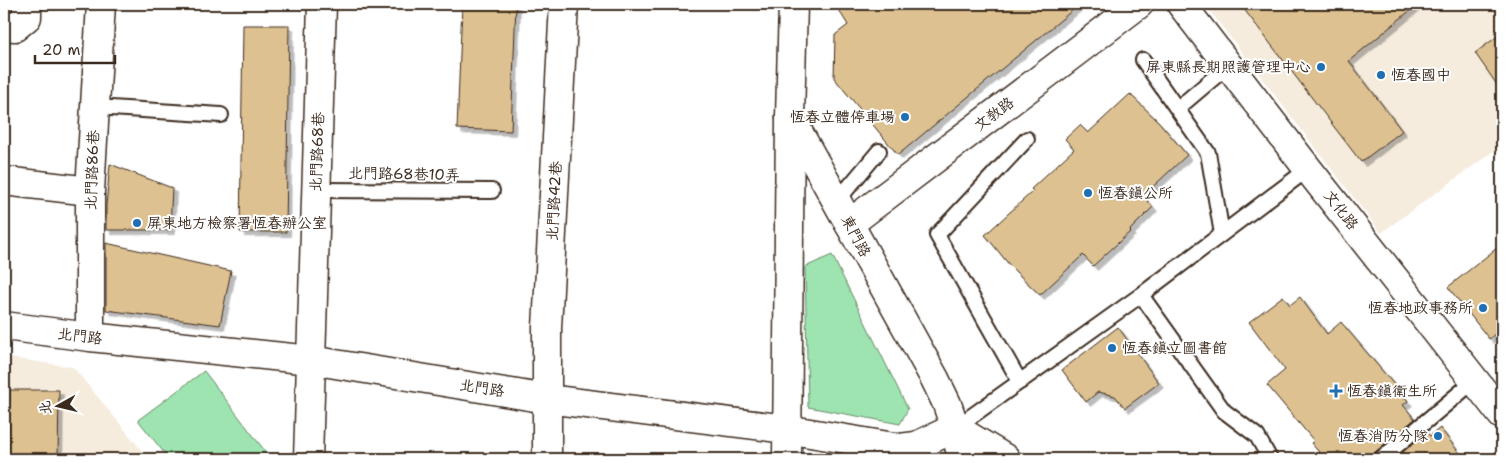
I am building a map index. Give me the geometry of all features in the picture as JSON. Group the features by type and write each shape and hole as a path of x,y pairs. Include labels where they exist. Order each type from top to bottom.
{"street":[{"name":"北門路86巷","path":"90,337 90,191 101,4"},
{"name":"北門路68巷","path":"308,459 322,4"},
{"name":"北門路42巷","path":"547,459 547,328 564,4"},
{"path":"787,459 790,117 793,4"},
{"name":"文教路","path":"843,213 1139,4"},
{"name":"文化路","path":"1181,4 1502,415"},
{"name":"東門路","path":"790,117 935,380 947,404 962,459"},
{"path":"4,181 90,191"},
{"name":"北門路","path":"4,326 311,360 547,399 786,429 900,448 916,446 955,428"},
{"path":"955,428 1006,459"}],"lane":[{"path":"1143,60 1208,153 1222,234"},
{"path":"1177,109 1229,65"},
{"path":"95,107 221,114"},
{"path":"1020,382 936,234 1027,139"},
{"path":"843,213 879,150"},
{"path":"955,428 1141,295 1308,169"},
{"name":"北門路68巷10弄","path":"316,190 492,191"},
{"path":"1141,295 1224,411 1256,436 1270,459"},
{"path":"1382,459 1475,380"}],"shaded area":[{"name":"恆春國中","path":"1209,4 1502,4 1502,145 1381,233 1206,6"},
{"path":"4,357 73,367 149,459 4,459"}],"green space":[{"path":"832,255 908,409 900,424 808,407 805,267"},
{"path":"204,371 271,459 169,459 138,420"}],"building":[{"path":"462,4 516,4 511,131 457,129"},
{"name":"恆春立體停車場","path":"835,4 1080,4 898,155 834,78 835,35 848,25"},
{"name":"屏東縣長期照護管理中心","path":"1240,4 1418,4 1349,61 1402,131 1361,162"},
{"path":"243,25 289,25 286,232 240,232"},
{"path":"1502,33 1502,92 1475,53"},
{"name":"恆春鎮公所","path":"1130,94 1159,122 1187,155 1143,196 1153,207 1131,231 1093,266 1083,255 1040,295 1011,267 985,235 1033,191 1031,189 1074,149 1065,139 1080,125 1088,133"},
{"path":"110,164 172,188 170,230 106,230"},
{"path":"106,243 231,271 220,325 106,310"},
{"name":"恆春地政事務所","path":"1502,244 1502,328 1489,339 1448,287"},
{"name":"恆春鎮衛生所","path":"1283,296 1290,305 1300,297 1327,334 1341,322 1408,401 1403,405 1415,419 1375,452 1372,459 1325,459 1311,443 1314,441 1267,385 1285,370 1249,322"},
{"name":"恆春鎮立圖書館","path":"1118,327 1159,383 1125,408 1115,396 1098,392 1086,402 1062,370"},
{"path":"10,390 59,390 58,459 8,459"},
{"name":"恆春消防分隊","path":"1440,428 1464,459 1394,459 1427,432 1430,436"}],"place":[{"name":"屏東縣長期照護管理中心","path":"1321,67"},
{"name":"恆春國中","path":"1381,75"},
{"name":"恆春立體停車場","path":"905,117"},
{"name":"恆春鎮公所","path":"1088,193"},
{"name":"屏東地方檢察署恆春辦公室","path":"137,223"},
{"name":"恆春地政事務所","path":"1483,308"},
{"name":"恆春鎮立圖書館","path":"1112,348"},
{"name":"恆春鎮衛生所","path":"1336,391"},
{"name":"恆春消防分隊","path":"1438,436"}]}
